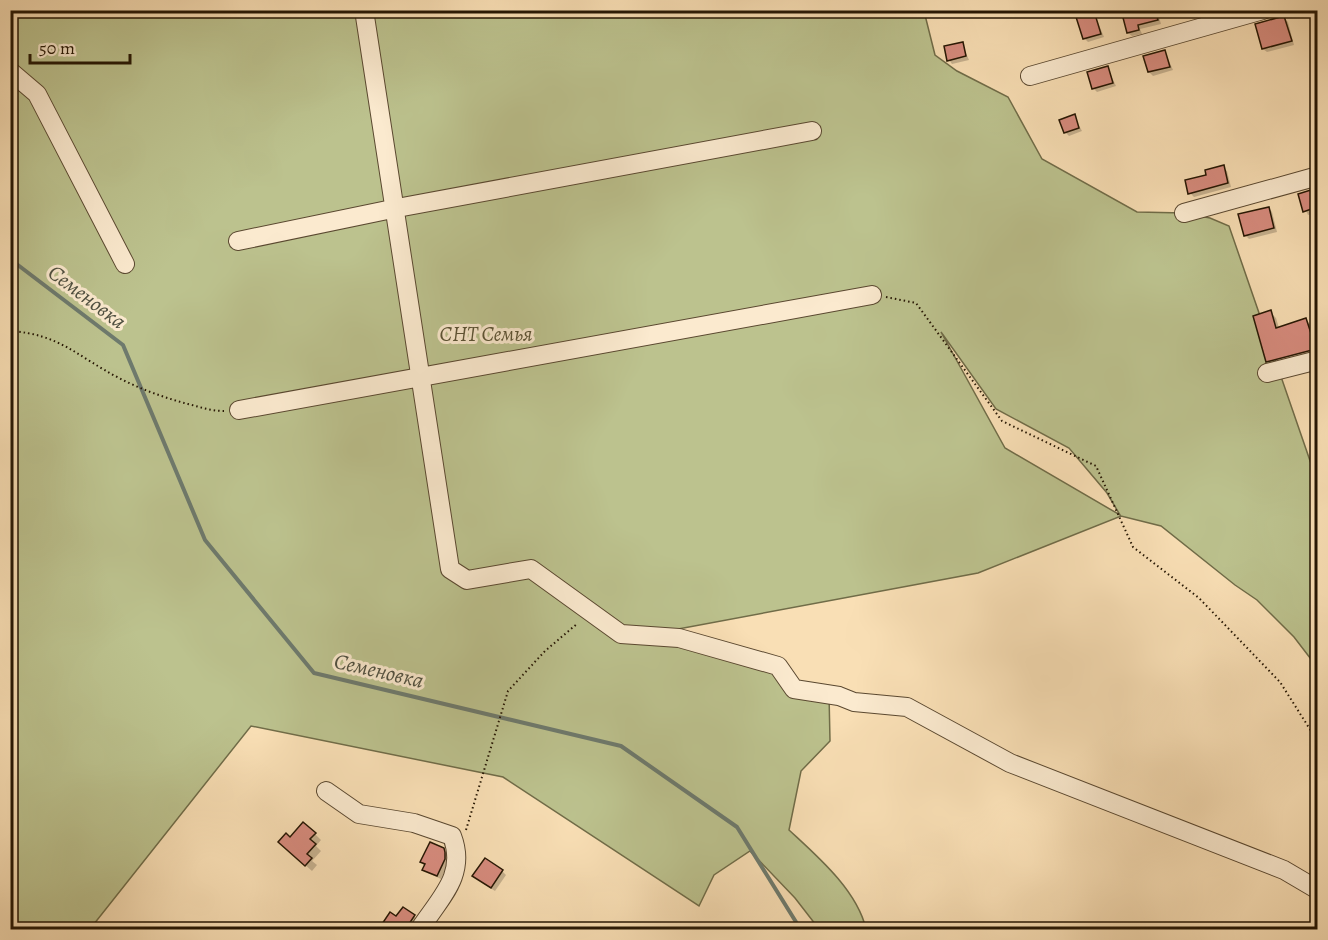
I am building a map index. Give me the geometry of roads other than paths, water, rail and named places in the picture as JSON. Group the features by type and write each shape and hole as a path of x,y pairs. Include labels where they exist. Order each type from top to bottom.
{"street":[{"path":"364,10 397,208 450,569 467,580 531,568 621,634 679,638 778,666 794,689 839,696 854,702 907,707 1010,763 1284,870 1317,890"},
{"path":"1030,76 1263,10"},
{"path":"10,71 37,94 126,264"},
{"path":"238,241 397,208 812,131"},
{"path":"1184,213 1317,176"},
{"path":"239,410 421,375 872,295"},
{"path":"1267,373 1317,360"},
{"path":"326,791 359,814 414,824 452,836 457,848 457,871 419,930"}],"waterway":[{"name":"Семеновка","path":"10,259 123,345 205,540 314,673 621,746 737,827 801,930"}],"park label":[{"name":"СНТ Семья","path":"486,334"}]}
